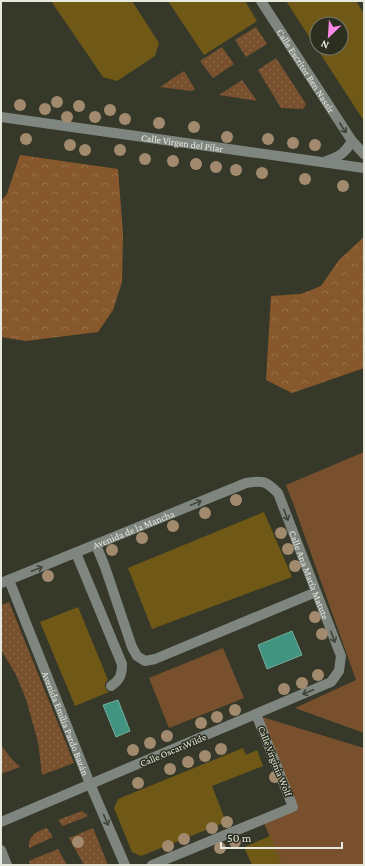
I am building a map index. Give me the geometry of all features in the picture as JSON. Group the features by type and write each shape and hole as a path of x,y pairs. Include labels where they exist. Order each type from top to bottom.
{"street":[{"name":"Calle Escritor Ben Nassir","path":"261,1 352,141 364,154"},
{"name":"Calle Virgen del Pilar","path":"1,117 364,168"},
{"path":"325,162 337,158 346,150 352,141"},
{"name":"Avenida de la Mancha","path":"5,582 246,483 258,481 267,482"},
{"name":"Calle Ana María Matute","path":"267,482 278,493 341,656 339,671"},
{"path":"96,545 132,647 137,656 145,661 155,659 316,592"},
{"path":"76,553 122,664 122,673 119,681 111,686"},
{"name":"Avenida Emilia Pardo Bazán","path":"5,582 90,784 126,865"},
{"name":"Calle Oscar Wilde","path":"1,822 331,682 339,671"},
{"name":"Calle Virginia Wolf","path":"152,865 293,808 256,714"},
{"path":"1,850 7,865"}],"shaded area":[{"path":"256,27 267,44 246,57 235,40"},
{"path":"222,47 234,64 213,78 200,61"},
{"path":"276,58 306,104 303,109 281,108 258,70"},
{"path":"184,71 195,89 192,91 160,87"},
{"path":"242,80 257,101 219,95"},
{"path":"364,452 364,733 295,708 356,680 286,485"},
{"path":"9,602 74,763 42,775 38,742 26,699 15,673 1,650 1,605"},
{"path":"223,648 244,698 169,728 149,678"},
{"path":"262,717 364,748 364,865 282,865 264,823 297,809"},
{"path":"1,745 10,757 20,767 1,774"},
{"path":"82,811 88,816 63,826 58,820"},
{"path":"47,828 53,837 29,848 31,837 39,831"},
{"path":"93,828 108,865 84,865 69,838"},
{"path":"58,849 67,865 30,865 29,862 31,860"}],"green space":[{"path":"20,155 118,169 123,234 122,282 113,310 98,332 26,341 1,337 1,201 7,194"},
{"path":"364,237 364,368 292,393 266,380 271,296 301,294 321,286 339,260"}],"water":[{"path":"292,631 302,655 267,669 258,645"},
{"path":"118,700 130,731 116,737 103,705"}],"building":[{"path":"51,1 132,1 159,43 155,56 117,81 103,77"},
{"path":"168,1 245,1 257,21 204,55"},
{"path":"286,1 356,1 364,14 364,121 322,56 349,56 349,16 309,16 309,36"},
{"path":"264,512 292,577 152,629 128,568"},
{"path":"78,607 108,680 105,683 105,686 106,690 109,692 75,706 40,622"},
{"path":"243,748 246,755 257,750 263,766 212,786 226,822 141,856 132,852 114,808 118,799"},
{"path":"270,836 282,865 252,865 244,847"}]}
